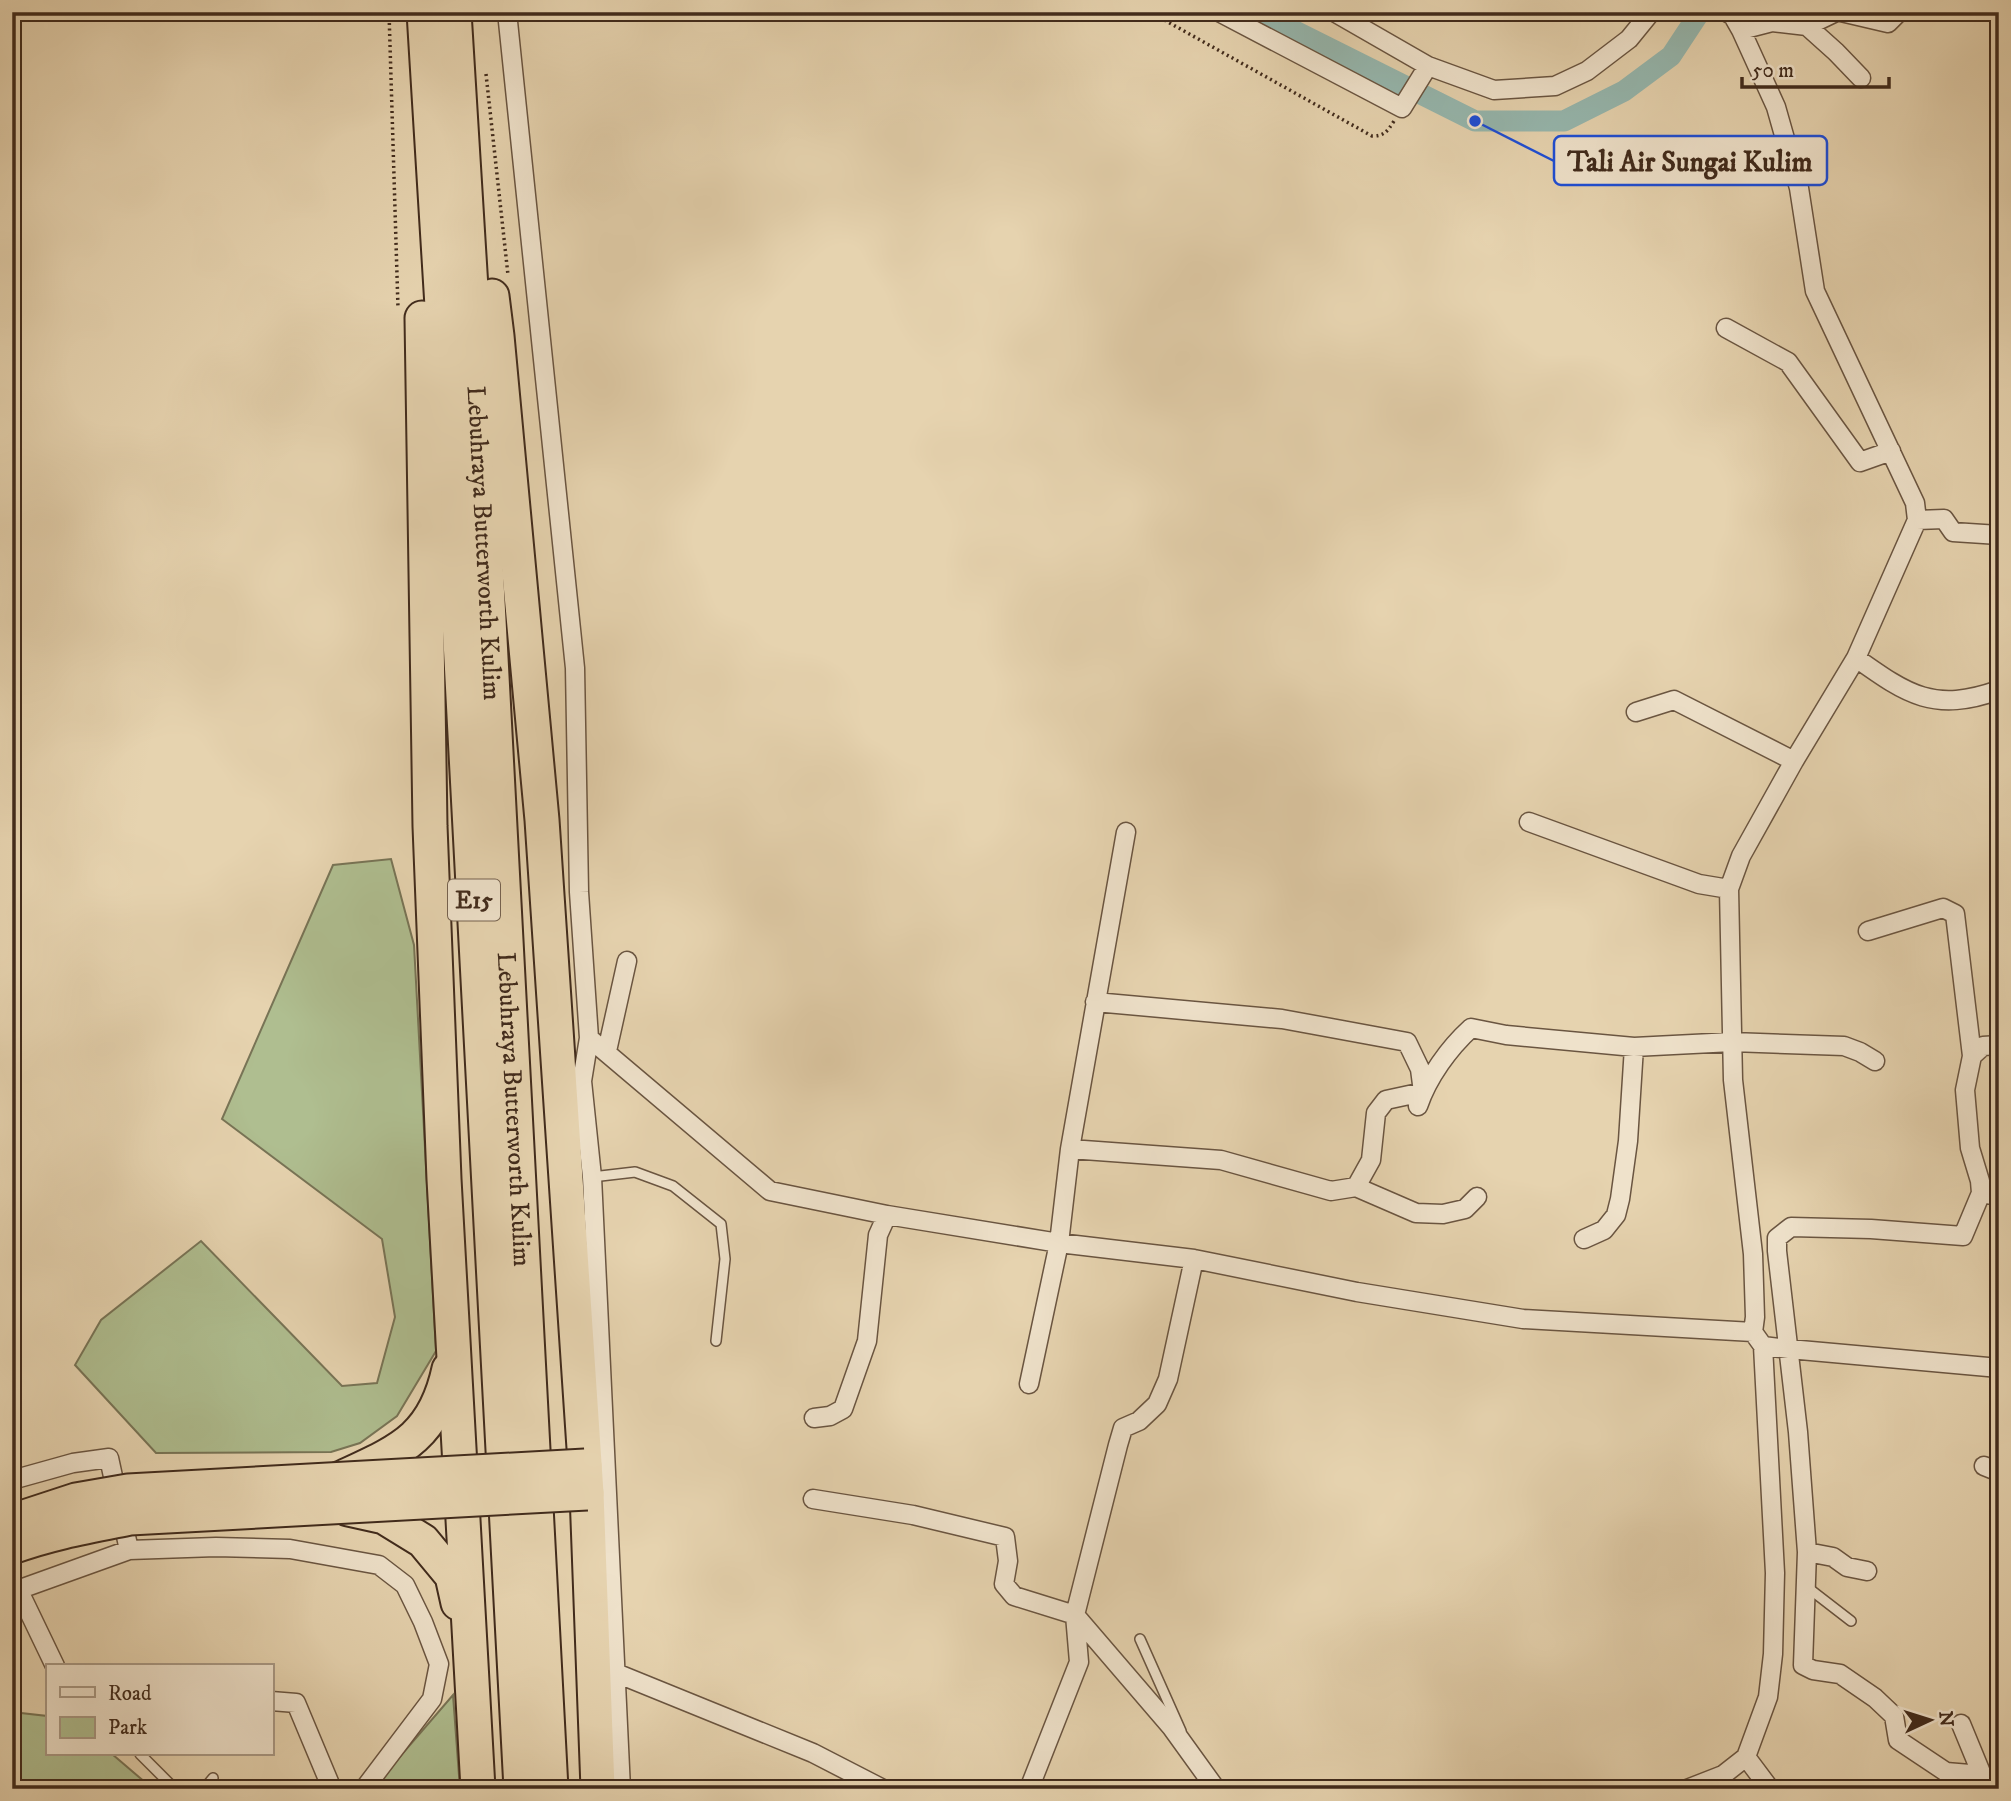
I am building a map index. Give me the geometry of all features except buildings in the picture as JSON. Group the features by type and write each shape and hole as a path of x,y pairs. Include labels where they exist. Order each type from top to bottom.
{"highway":[{"name":"Lebuhraya Butterworth Kulim","path":"424,12 445,34 476,365 551,1789"},
{"name":"Lebuhraya Butterworth Kulim","path":"445,34 445,367 521,1789"},
{"path":"445,34 497,336 542,820 586,1479 598,1789"},
{"path":"445,34 421,340 430,826 453,1351 478,1789"},
{"path":"339,1493 419,1433 443,1395 453,1351"},
{"path":"12,1548 79,1527 130,1518 339,1493 586,1479"},
{"path":"12,1521 76,1500 128,1491 339,1493 423,1541 453,1576 472,1671"}],"street":[{"path":"507,12 575,668 579,892 589,1038 582,1081 592,1177 621,1789"},
{"path":"1219,12 1404,105 1424,71"},
{"path":"1334,12 1424,71 1494,90 1555,86 1587,71 1629,39 1651,12"},
{"path":"1734,18 1807,26 1838,12 1888,23 1899,12"},
{"path":"1687,1789 1723,1775 1746,1757 1768,1697 1773,1654 1774,1573 1755,1317 1753,1254 1734,1080 1729,889 1741,856 1856,658 1917,520 1916,503 1815,291 1799,188 1780,120 1734,18"},
{"path":"1807,26 1861,78"},
{"path":"1726,328 1788,362 1860,462 1891,450"},
{"path":"1917,520 1944,519 1954,532 1999,535"},
{"path":"1856,658 1903,691 1920,697 1970,700 1999,690"},
{"path":"1636,712 1674,700 1794,761"},
{"path":"1529,822 1699,884 1729,889"},
{"path":"1029,1384 1059,1243 1070,1149 1126,832"},
{"path":"1868,931 1943,908 1955,914 1972,1056 1965,1090 1970,1147 1981,1193 1963,1237 1871,1229 1791,1227 1777,1238 1807,1552 1803,1665 1813,1670 1840,1674 1875,1698 1894,1716 1898,1740 1946,1772 1982,1774 1999,1783"},
{"path":"607,1051 627,961"},
{"path":"1095,1002 1282,1019 1408,1042 1419,1069 1421,1099"},
{"path":"1421,1099 1456,1041 1471,1028 1506,1035 1634,1047 1732,1042 1844,1046 1875,1061"},
{"path":"589,1038 770,1191 887,1215 1059,1243 1194,1259 1357,1292 1523,1319 1758,1339 1789,1349 1999,1367"},
{"path":"1972,1056 1983,1046 1999,1045"},
{"path":"1584,1239 1604,1230 1616,1214 1628,1141 1634,1047"},
{"path":"1356,1187 1371,1160 1376,1113 1386,1100 1421,1099"},
{"path":"1070,1149 1221,1160 1331,1191 1356,1187 1416,1213 1443,1214 1465,1209 1477,1197"},
{"path":"1981,1193 1999,1196"},
{"path":"814,1418 830,1416 843,1409 856,1373 867,1341 878,1235 887,1215"},
{"path":"1029,1789 1079,1662 1074,1615 1123,1428 1139,1421 1157,1404 1168,1379 1194,1259"},
{"path":"12,1480 74,1463 109,1458 129,1550"},
{"path":"813,1499 913,1515 1005,1537 1008,1562 1004,1584 1014,1596 1074,1615 1192,1755 1216,1789"},
{"path":"54,1664 15,1591 129,1550 216,1547 290,1549 379,1565 405,1585 439,1664 432,1699 364,1789"},
{"path":"1807,1552 1833,1557 1847,1567 1867,1571"},
{"path":"616,1673 788,1742 883,1789"},
{"path":"273,1701 296,1703 332,1789"},
{"path":"1961,1724 1982,1774"},
{"path":"1746,1757 1770,1789"}],"lane":[{"path":"592,1177 635,1172 648,1176 673,1186 721,1224 725,1258 716,1341"},
{"path":"1806,1586 1851,1621"},
{"path":"1140,1639 1192,1755"},
{"path":"142,1756 170,1784 181,1789"},
{"path":"204,1789 213,1778"}],"path":[{"path":"1150,12 1371,136 1381,136 1387,132 1404,105"}],"green space":[{"path":"391,859 414,945 436,1351 397,1416 360,1443 331,1452 156,1453 75,1365 101,1320 201,1241 342,1386 377,1383 395,1317 382,1239 222,1119 333,865"},
{"path":"453,1695 460,1789 372,1789"},
{"path":"12,1712 46,1716 46,1756 114,1756 153,1789 12,1789"}],"waterway":[{"path":"1257,12 1475,121 1564,121 1624,91 1671,56 1700,12"}],"place":[{"name":"Tali Air Sungai Kulim","path":"1475,121"}]}
